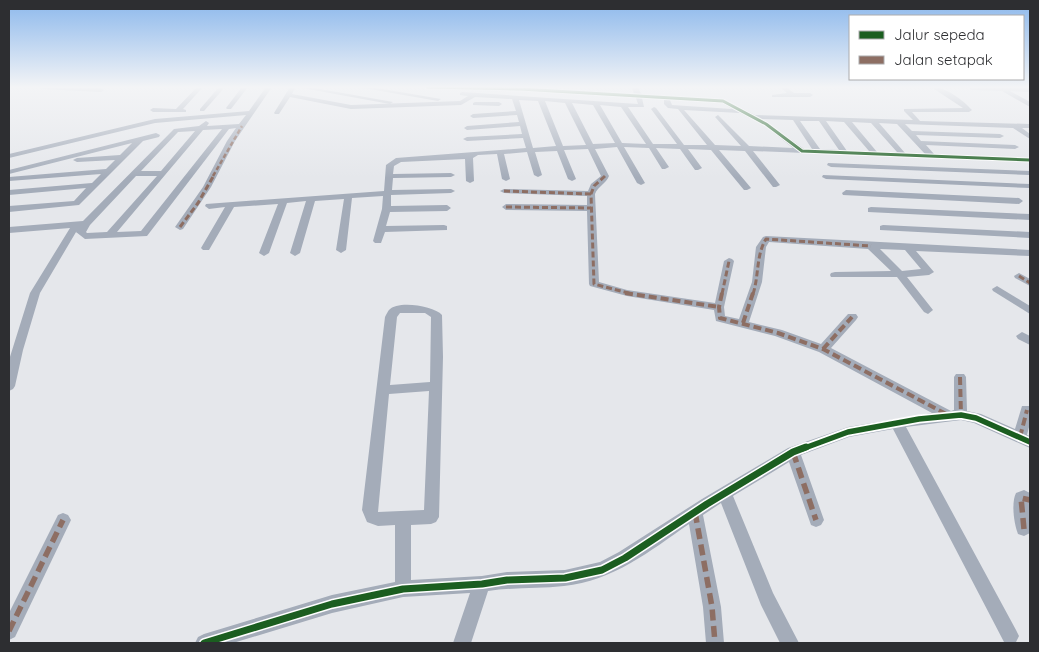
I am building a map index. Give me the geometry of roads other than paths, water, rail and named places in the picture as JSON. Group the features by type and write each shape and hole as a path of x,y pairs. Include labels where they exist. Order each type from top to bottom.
{"street":[{"path":"9,160 155,121 196,117"},
{"path":"110,235 211,117"},
{"path":"180,227 207,187 231,141 248,117"},
{"path":"519,117 538,175"},
{"path":"550,117 572,179"},
{"path":"576,117 605,176 604,179 594,186 591,194 592,280 595,286 627,293 719,306"},
{"path":"604,117 641,183"},
{"path":"632,117 665,167"},
{"path":"660,117 698,168"},
{"path":"688,117 747,188"},
{"path":"718,117 750,147 776,185"},
{"path":"755,117 776,131 795,150"},
{"path":"771,117 1030,126"},
{"path":"913,117 918,122"},
{"path":"795,118 830,165 860,194 897,246"},
{"path":"821,119 845,152"},
{"path":"846,120 875,154"},
{"path":"873,120 903,154"},
{"path":"900,122 932,156"},
{"path":"9,156 166,124"},
{"path":"467,128 521,124"},
{"path":"986,124 1030,159"},
{"path":"1014,125 1030,137"},
{"path":"9,386 17,350 35,293 81,225 176,130 242,126"},
{"path":"81,225 82,236 144,234 227,127"},
{"path":"910,133 1000,136"},
{"path":"9,172 156,135"},
{"path":"467,140 526,136"},
{"path":"9,209 76,203 138,141"},
{"path":"920,143 1015,147"},
{"path":"378,241 386,209 390,165 399,160 470,156 476,153 620,145 750,147 820,152 1030,159"},
{"path":"964,145 979,158"},
{"path":"44,150 50,161"},
{"path":"500,152 506,179"},
{"path":"470,156 470,181"},
{"path":"50,161 122,157"},
{"path":"964,157 978,171 1030,211"},
{"path":"830,165 1030,174"},
{"path":"9,179 108,172"},
{"path":"133,174 164,173"},
{"path":"390,176 451,175"},
{"path":"826,177 1030,186"},
{"path":"9,192 94,185"},
{"path":"46,206 66,187"},
{"path":"209,206 386,193 451,191"},
{"path":"504,191 591,194"},
{"path":"846,193 1018,201"},
{"path":"341,250 348,197"},
{"path":"295,253 311,200"},
{"path":"264,253 283,201"},
{"path":"206,248 231,205"},
{"path":"506,207 591,208"},
{"path":"386,209 447,208"},
{"path":"871,210 1030,217"},
{"path":"9,230 81,225"},
{"path":"382,229 444,228"},
{"path":"884,228 1030,235"},
{"path":"743,324 757,282 760,247 766,239 1030,253"},
{"path":"872,246 900,274 928,310"},
{"path":"835,275 929,272 908,248"},
{"path":"729,261 719,306 720,318 796,338 823,349 954,415"},
{"path":"1019,276 1030,283"},
{"path":"997,290 1030,311"},
{"path":"398,309 427,310 436,316 436,386 431,517 375,519 370,510 383,390 390,317 393,311 398,309"},
{"path":"823,349 852,317"},
{"path":"954,415 960,377"},
{"path":"383,390 436,386"},
{"path":"204,643 332,604 402,589 482,584 507,580 565,578 602,570 625,558 695,512 793,452 848,432 954,415 976,418 1025,440 1027,410"},
{"path":"897,423 1010,636"},
{"path":"793,452 816,520"},
{"path":"725,494 767,599 790,643"},
{"path":"1024,529 1021,498 1024,497 1030,500"},
{"path":"695,512 712,607 715,643"},
{"path":"402,589 403,519"},
{"path":"9,631 63,520"},
{"path":"462,643 482,584"}]}
